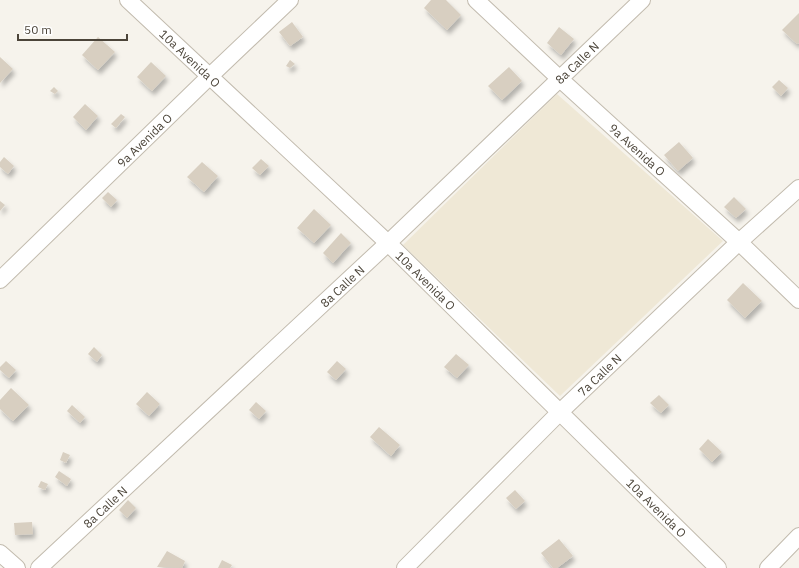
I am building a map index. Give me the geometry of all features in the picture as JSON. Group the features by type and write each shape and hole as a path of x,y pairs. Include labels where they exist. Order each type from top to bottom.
{"street":[{"name":"10a Avenida O","path":"128,0 388,243 718,568"},
{"name":"9a Avenida O","path":"0,280 290,0"},
{"name":"9a Avenida O","path":"476,0 740,242 799,300"},
{"name":"8a Calle N","path":"39,568 388,243 642,0"},
{"name":"7a Calle N","path":"404,568 560,412 799,188"},
{"path":"768,568 799,536"},
{"path":"0,553 17,568"}],"shaded area":[{"path":"557,94 723,241 560,396 403,245"}],"building":[{"path":"431,0 446,0 461,15 447,30 424,8"},
{"path":"799,13 799,43 797,44 782,30"},
{"path":"292,22 303,37 290,46 279,32"},
{"path":"559,27 574,39 561,55 547,43"},
{"path":"98,37 115,52 98,70 82,55"},
{"path":"0,57 13,69 0,83"},
{"path":"290,60 295,64 290,68 286,66"},
{"path":"151,62 166,76 152,91 137,77"},
{"path":"509,67 522,81 502,100 488,86"},
{"path":"779,80 788,88 781,96 772,87"},
{"path":"54,87 58,91 55,94 50,91"},
{"path":"85,104 98,116 86,130 73,117"},
{"path":"121,114 125,117 116,128 111,124"},
{"path":"679,142 693,158 678,171 664,155"},
{"path":"4,157 14,166 8,174 0,167 0,162"},
{"path":"261,159 269,166 260,175 252,168"},
{"path":"202,162 218,176 204,192 187,177"},
{"path":"108,192 117,200 111,207 102,198"},
{"path":"734,197 746,209 736,218 724,207"},
{"path":"0,201 5,205 0,211"},
{"path":"314,209 331,225 314,243 297,228"},
{"path":"341,233 351,243 333,263 323,253"},
{"path":"743,283 762,301 745,318 727,300"},
{"path":"94,347 102,355 97,362 88,354"},
{"path":"456,354 469,365 457,378 444,367"},
{"path":"6,361 16,370 9,378 0,370 0,367"},
{"path":"337,361 346,369 336,380 327,372"},
{"path":"11,388 29,405 13,421 0,409 0,400"},
{"path":"147,392 160,404 149,416 136,404"},
{"path":"659,395 669,405 661,413 650,403"},
{"path":"256,402 266,411 259,419 249,410"},
{"path":"72,405 85,417 80,423 67,411"},
{"path":"379,427 400,445 391,456 370,437"},
{"path":"708,439 722,452 712,462 699,449"},
{"path":"63,452 70,455 66,463 60,460"},
{"path":"59,471 71,479 67,486 55,477"},
{"path":"41,481 48,484 45,490 38,487"},
{"path":"515,490 525,501 516,509 506,498"},
{"path":"128,500 136,508 127,518 119,510"},
{"path":"32,522 33,534 15,535 14,523"},
{"path":"559,539 573,556 557,568 553,568 541,553"},
{"path":"167,551 185,561 182,568 157,567"},
{"path":"222,560 232,565 230,568 218,568"}]}
